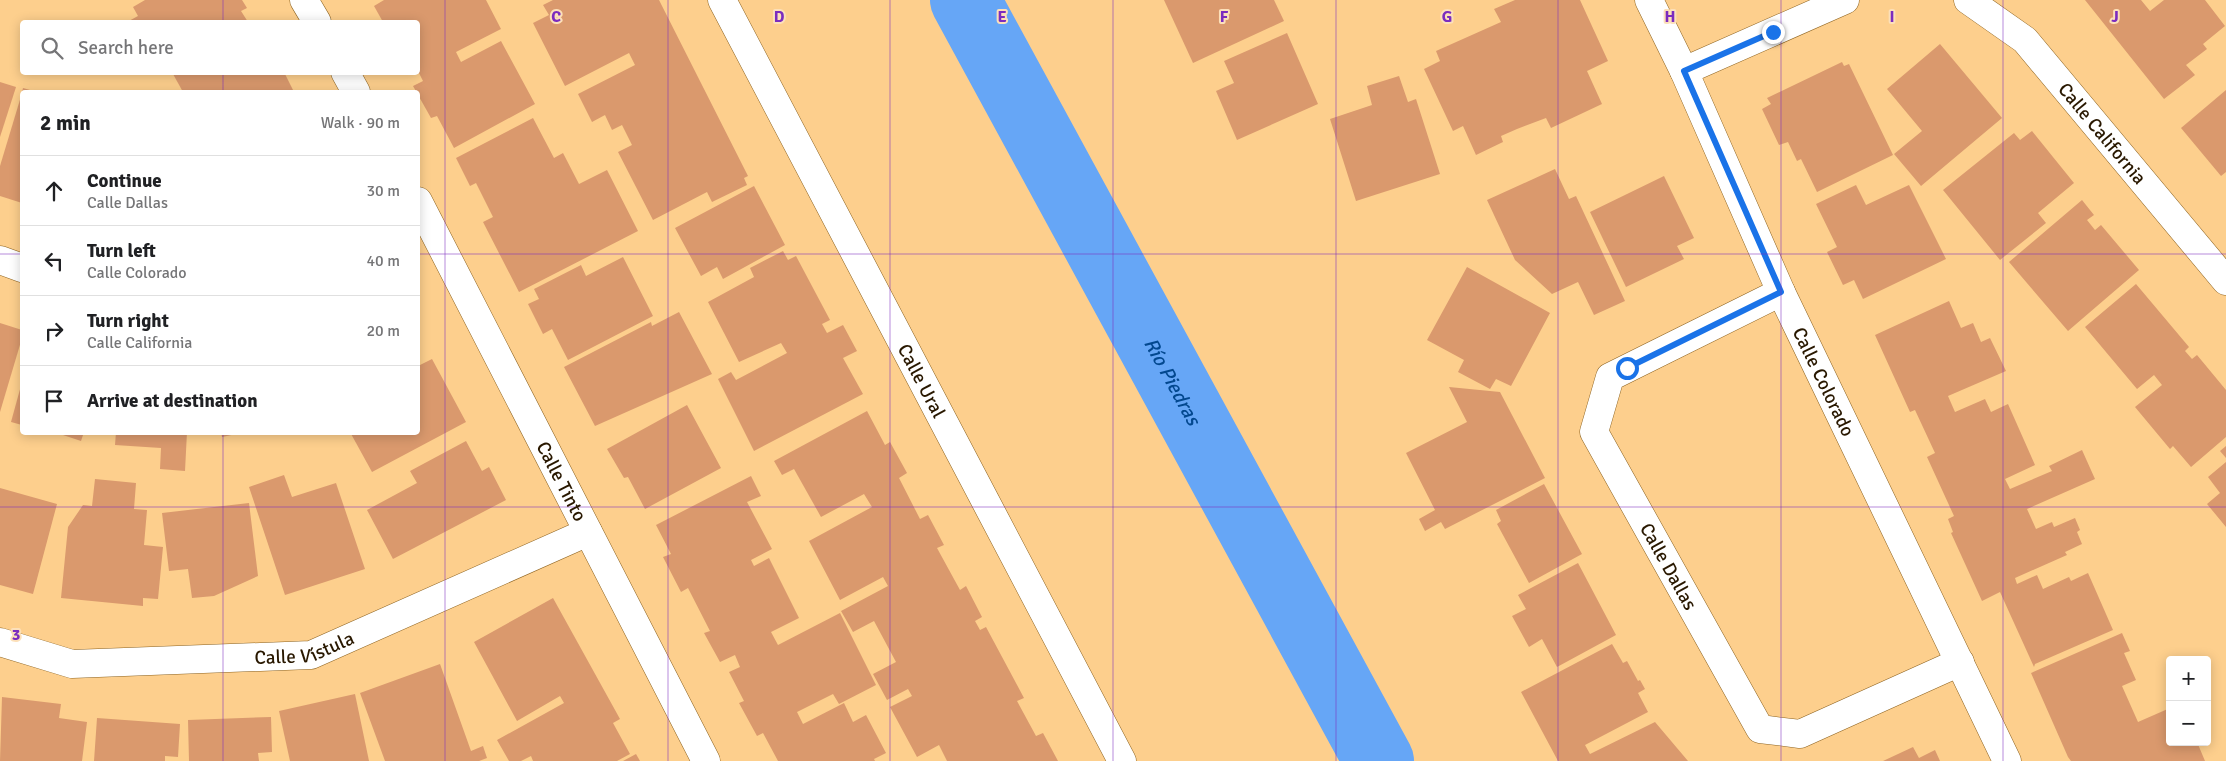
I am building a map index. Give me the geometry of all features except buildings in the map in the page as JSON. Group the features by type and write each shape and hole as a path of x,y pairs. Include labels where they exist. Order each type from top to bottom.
{"street":[{"path":"304,0 316,20"},
{"name":"Calle Ural","path":"722,0 1122,761"},
{"name":"Calle Colorado","path":"1649,0 1684,71 1781,292 2007,761"},
{"path":"1684,71 1845,0"},
{"name":"Calle California","path":"1968,0 2025,40 2226,280"},
{"path":"347,75 355,90"},
{"name":"Calle Tinto","path":"420,207 706,761"},
{"path":"0,260 20,267"},
{"name":"Calle Dallas","path":"1781,292 1610,377 1594,432 1760,729 1800,734 1960,662"},
{"name":"Calle Vístula","path":"0,642 72,664 311,656 588,532"}],"waterway":[{"name":"Río Piedras","path":"965,0 1379,761"}],"route":[{"path":"1627,368 1781,292 1684,71 1773,32"}]}
